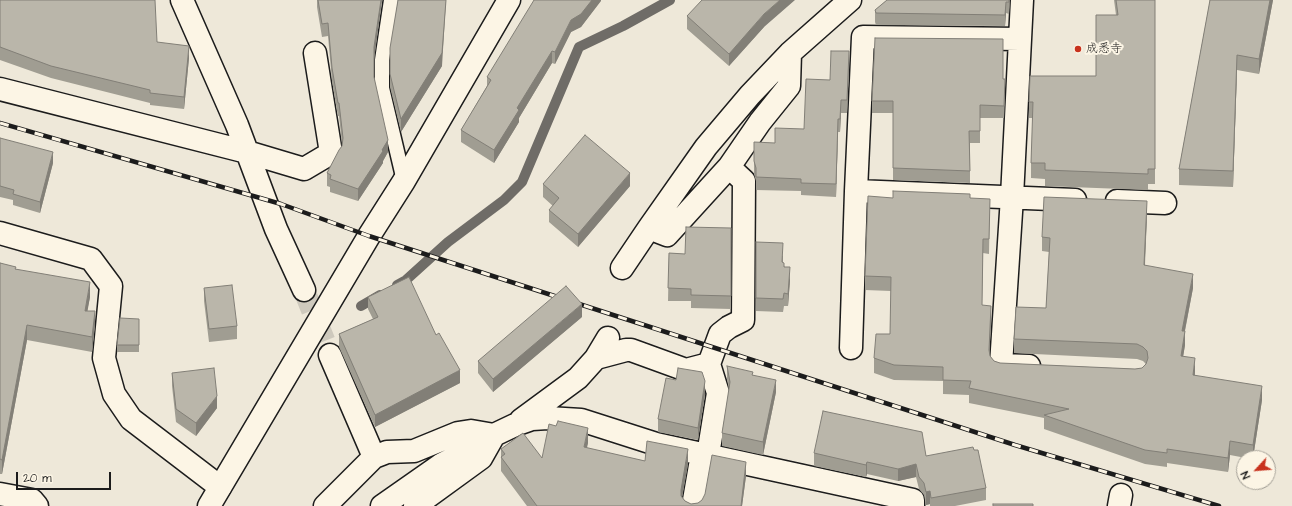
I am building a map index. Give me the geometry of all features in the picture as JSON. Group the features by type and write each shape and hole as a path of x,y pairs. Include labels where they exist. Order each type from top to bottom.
{"street":[{"path":"182,0 237,125 276,229 304,290"},
{"path":"209,506 369,236 404,181 509,0"},
{"path":"622,268 706,147 750,94 790,53 850,0"},
{"path":"1022,0 1012,198 1001,365 1049,367"},
{"path":"851,348 863,37 1020,39"},
{"path":"0,89 247,152 304,169 331,153 315,53"},
{"path":"649,228 667,235 729,167 760,122 789,86 790,53"},
{"path":"693,506 718,392 709,364 720,334 729,327 743,320 744,181 729,167"},
{"path":"856,191 1165,203"},
{"path":"0,233 91,259 111,286 104,358 114,394 131,419 220,487"},
{"path":"515,425 578,378 596,358 608,338"},
{"path":"596,358 631,350 686,370 709,364"},
{"path":"330,355 374,457"},
{"path":"382,506 442,464 472,449 494,435 532,419 548,418 581,420 656,444 913,500 913,506"},
{"path":"325,506 374,457 388,452 414,451 458,433 471,431 494,435"},
{"path":"415,506 481,458 494,435"},
{"path":"0,494 32,500 37,506"}],"lane":[{"path":"391,0 382,60 382,88 404,181"}],"building":[{"path":"0,0 155,0 157,42 189,46 184,97 150,93 150,90 51,66 0,47"},
{"path":"318,0 381,0 374,47 374,77 388,140 382,150 383,151 358,189 330,179 331,175 327,173 342,146 343,138 339,103 332,68 328,23 322,24"},
{"path":"398,0 446,0 442,53 401,119 390,74 390,48"},
{"path":"534,0 592,0 581,14 571,20 555,52 552,51 517,108 519,110 494,150 461,130 491,80 487,77"},
{"path":"702,0 780,0 764,14 729,54 687,16"},
{"path":"887,0 1009,0 1009,2 1006,2 1005,15 876,13 875,10"},
{"path":"1116,0 1155,0 1155,169 1148,169 1148,174 1045,170 1045,163 1031,163 1033,102 1029,102 1030,76 1096,76 1096,15 1118,15"},
{"path":"1210,0 1270,0 1259,59 1237,55 1233,171 1179,169"},
{"path":"875,38 1003,39 1003,79 1005,79 1004,106 980,105 980,131 969,131 970,171 893,168 893,101 872,101"},
{"path":"831,51 849,51 847,100 841,100 840,119 838,119 836,184 801,183 801,179 756,177 754,142 775,143 775,128 804,129 806,79 830,80"},
{"path":"585,135 630,173 578,234 549,210 559,198 543,184"},
{"path":"0,138 53,152 40,202 13,194 14,190 0,186"},
{"path":"893,191 970,194 970,198 990,199 989,239 983,239 982,305 991,306 989,350 990,356 994,361 1000,363 1135,369 1142,368 1146,364 1148,358 1147,351 1137,344 1014,339 1016,307 1046,308 1050,238 1042,237 1044,197 1147,201 1144,265 1193,274 1182,331 1185,331 1181,356 1195,358 1193,375 1262,386 1253,445 1230,441 1228,458 1167,449 1167,453 1145,450 1044,415 1069,409 969,388 971,381 943,380 943,367 894,365 874,358 876,334 890,334 891,277 865,276 868,196 893,198"},
{"path":"686,227 731,228 731,296 691,295 691,289 668,288 669,253 685,254"},
{"path":"756,242 783,243 782,262 784,263 784,267 790,267 788,294 784,293 783,299 756,298"},
{"path":"0,263 16,267 15,269 90,282 85,311 95,311 92,337 27,325 2,460 0,459"},
{"path":"409,277 436,335 439,333 460,370 375,415 339,334 378,317 368,297"},
{"path":"232,285 237,326 209,329 204,288"},
{"path":"566,286 582,304 493,379 478,361"},
{"path":"120,318 139,319 139,345 117,345"},
{"path":"727,366 753,372 752,375 776,380 763,442 722,433 730,382"},
{"path":"214,368 217,396 196,423 176,409 172,373"},
{"path":"678,368 702,372 705,381 698,428 658,419 666,378 676,380"},
{"path":"823,411 922,432 926,456 973,447 974,450 978,450 986,488 931,498 930,491 926,492 924,483 919,477 916,464 898,469 867,462 866,465 814,453"},
{"path":"558,421 588,428 584,447 645,461 647,441 688,449 681,496 685,501 691,504 698,503 702,500 705,494 712,455 746,462 741,506 537,506 501,457 505,454 501,449 523,433 542,458 549,424 556,426"},
{"path":"993,504 1033,504 1033,506 993,506"}],"waterway":[{"path":"397,285 406,280 448,242 504,200 522,182 579,47 623,26 670,0"},
{"path":"361,306 380,295"}],"tunnel":[{"path":"304,290 330,355"}],"railway":[{"path":"0,123 281,204 369,236 1015,445 1219,506"}],"place":[{"name":"成悉寺","path":"1078,49"}]}
